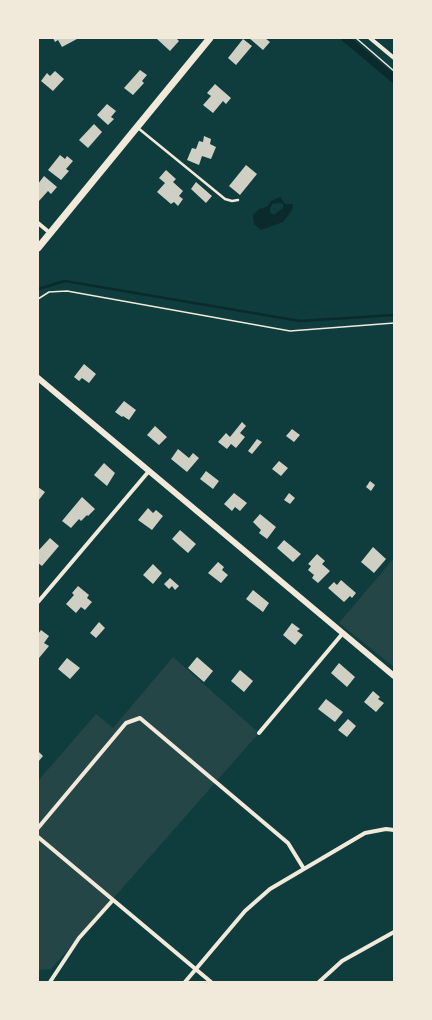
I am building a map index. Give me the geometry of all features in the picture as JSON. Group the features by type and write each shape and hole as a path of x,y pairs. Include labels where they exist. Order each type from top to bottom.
{"main road":[{"path":"38,248 210,38"}],"street":[{"path":"370,38 394,58"},
{"path":"38,223 50,233"},
{"path":"38,378 394,676"},
{"path":"38,602 149,471"},
{"path":"259,733 343,633"},
{"path":"38,828 126,723 140,718 288,843 304,869"},
{"path":"185,982 245,911 270,889 365,833 386,829 394,830"},
{"path":"38,838 211,982"},
{"path":"50,982 79,938 112,900"},
{"path":"319,982 342,961 394,932"}],"lane":[{"path":"137,127 225,199 232,201 238,200"}],"path":[{"path":"356,38 394,71"},
{"path":"38,299 48,292 68,291 290,331 394,323"}],"shaded area":[{"path":"280,197 285,204 293,204 292,210 283,222 261,230 254,224 253,215 259,209 268,206 271,201","holes":["272,204 283,204 283,208 274,215 270,213"]},
{"path":"394,558 394,667 339,623"},
{"path":"173,657 259,733 51,969 38,970 38,781 96,714 113,728"}],"building":[{"path":"53,38 77,39 62,47 58,40 55,42"},
{"path":"176,38 179,41 170,51 157,39"},
{"path":"249,38 265,38 270,42 263,50"},
{"path":"243,39 252,46 236,65 228,58"},
{"path":"140,70 147,75 142,81 144,83 133,95 124,88"},
{"path":"55,71 64,79 53,91 41,81 47,73 50,76"},
{"path":"215,84 231,98 226,104 223,101 213,113 203,105 211,96 207,93"},
{"path":"107,104 116,111 111,117 114,119 108,125 97,115"},
{"path":"94,124 102,132 88,148 79,140"},
{"path":"204,136 211,139 210,144 216,147 211,159 202,156 199,165 187,160 192,148 196,149 199,141 203,142"},
{"path":"60,155 65,159 67,156 73,161 66,169 69,171 61,180 48,170"},
{"path":"246,165 257,174 240,195 229,186"},
{"path":"166,170 176,179 173,182 183,191 179,196 183,199 178,206 174,202 171,204 157,192 165,183 159,178"},
{"path":"44,176 57,187 51,194 48,191 39,201 38,184"},
{"path":"196,182 212,196 206,203 191,189"},
{"path":"84,364 96,374 89,383 82,378 79,381 74,377"},
{"path":"124,401 136,410 129,420 115,412"},
{"path":"242,422 246,426 240,433 245,437 236,448 231,444 227,449 218,442 226,433 230,437"},
{"path":"155,426 167,437 159,445 147,435"},
{"path":"292,429 300,435 294,442 286,436"},
{"path":"257,439 262,442 252,454 248,451"},
{"path":"178,449 189,458 193,453 199,458 187,472 171,459"},
{"path":"279,461 288,468 281,476 272,469"},
{"path":"104,463 115,473 107,486 94,475"},
{"path":"206,471 219,481 213,489 200,479"},
{"path":"370,481 375,485 371,491 366,487"},
{"path":"38,487 45,492 38,501"},
{"path":"234,493 247,503 240,511 235,507 232,511 224,504"},
{"path":"289,493 295,498 290,504 284,500"},
{"path":"82,497 95,509 81,521 79,519 71,528 62,521"},
{"path":"148,508 153,513 156,510 163,516 152,530 138,520"},
{"path":"260,514 276,527 267,539 259,533 261,530 253,522"},
{"path":"180,530 196,544 188,553 172,539"},
{"path":"50,538 59,546 42,566 38,563 38,551"},
{"path":"284,540 301,554 293,562 277,548"},
{"path":"373,547 386,559 374,573 361,562"},
{"path":"317,554 325,561 322,564 330,571 318,583 312,578 314,575 308,570 311,566 308,564"},
{"path":"218,562 224,567 222,570 228,575 221,583 208,573"},
{"path":"153,564 162,573 153,584 143,575"},
{"path":"170,578 179,586 175,590 172,586 169,589 164,584"},
{"path":"341,580 356,593 352,598 350,596 344,602 328,588 334,582 337,585"},
{"path":"78,586 89,595 87,598 92,602 85,610 81,607 76,613 66,604 74,595 72,593"},
{"path":"253,590 269,603 263,612 246,599"},
{"path":"99,622 105,628 96,638 90,633"},
{"path":"292,623 300,629 297,631 303,635 295,645 283,635"},
{"path":"41,630 49,636 44,643 49,646 39,658 38,634"},
{"path":"197,657 213,671 204,682 188,668"},
{"path":"67,658 80,668 70,679 58,669"},
{"path":"339,663 355,677 347,687 331,673"},
{"path":"240,670 253,681 244,692 231,681"},
{"path":"373,691 380,697 378,699 384,703 376,712 364,702"},
{"path":"326,699 343,712 335,722 318,709"},
{"path":"348,719 356,726 347,737 338,730"},
{"path":"38,751 43,756 38,762"}],"waterway":[{"path":"345,38 394,79"},
{"path":"38,289 65,281 300,321 394,315"}]}
